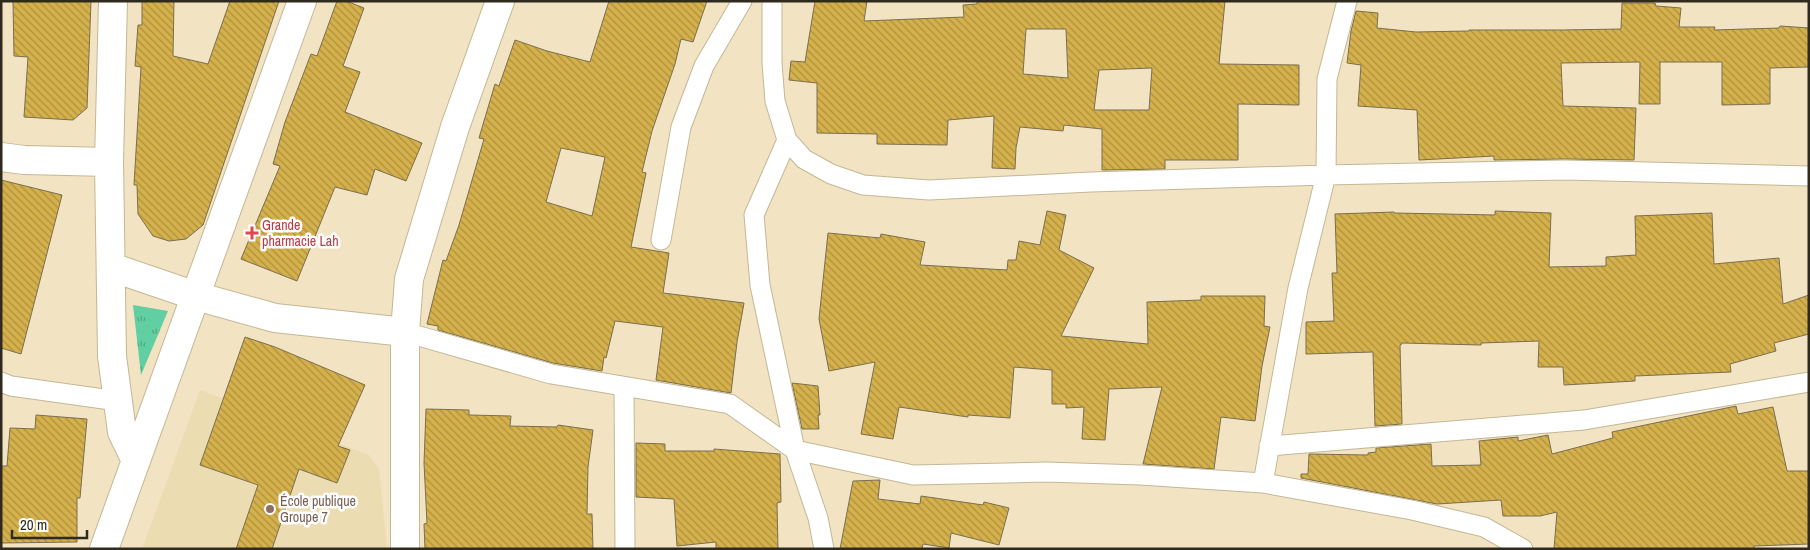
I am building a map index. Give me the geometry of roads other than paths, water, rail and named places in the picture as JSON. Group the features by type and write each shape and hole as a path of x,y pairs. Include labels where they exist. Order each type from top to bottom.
{"street":[{"path":"113,1 109,162 112,356 122,432 136,461"},
{"path":"104,549 302,1"},
{"path":"405,549 405,332 410,279 455,127 500,1"},
{"path":"661,240 681,127 704,66 742,1"},
{"path":"772,1 772,63 775,101 787,140 804,159 831,174 863,185 929,190 1091,182 1565,170 1809,176"},
{"path":"1263,483 1298,288 1326,175 1327,78 1346,1"},
{"path":"787,140 754,215 760,285 795,450 818,518 824,549"},
{"path":"1,157 24,160 109,162"},
{"path":"111,267 196,296 275,318 405,332 551,374 730,404 795,450 913,475 1046,472 1140,475 1263,483 1412,510 1484,527 1523,549"},
{"path":"1,382 11,386 118,402"},
{"path":"1269,446 1584,420 1809,382"},
{"path":"624,387 625,549"}],"place":[{"name":"Grande pharmacie Lah","path":"252,233"},
{"name":"École publique Groupe 7","path":"270,509"}]}
